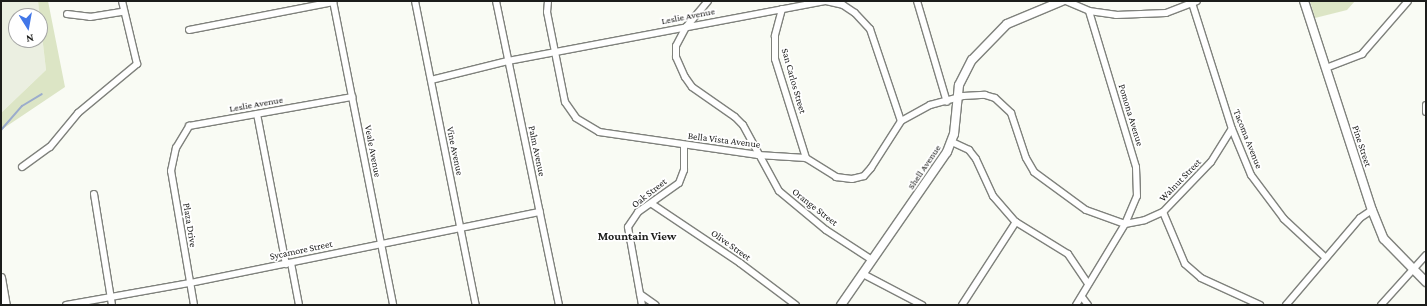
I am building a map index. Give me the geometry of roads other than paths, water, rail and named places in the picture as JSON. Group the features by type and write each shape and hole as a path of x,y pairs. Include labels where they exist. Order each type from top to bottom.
{"street":[{"path":"22,167 50,147 78,113 136,64 123,12 122,1"},
{"path":"189,30 333,1"},
{"name":"Veale Avenue","path":"333,1 393,305"},
{"name":"Vine Avenue","path":"416,1 476,305"},
{"name":"Palm Avenue","path":"496,1 560,304"},
{"name":"Bella Vista Avenue","path":"548,1 547,12 565,102 576,118 586,126 600,132 758,155 806,158 836,177 859,178 871,168 901,121 923,108 956,99 985,95 998,100 1005,106 1016,123 1026,158 1034,172 1086,210 1125,224"},
{"name":"Orange Street","path":"708,1 686,27 676,46 679,68 692,87 736,117 755,143 758,155 780,191 793,204 826,230 872,260"},
{"name":"Leslie Avenue","path":"431,80 508,61 826,1 842,5 862,18 870,29 901,121"},
{"path":"917,1 948,102"},
{"name":"Shell Avenue","path":"841,305 952,142 956,99 962,78 972,60 994,35 1007,24 1028,13 1062,1"},
{"path":"1066,1 1089,11 1116,15 1151,15 1166,13 1195,2"},
{"name":"Pine Street","path":"1304,1 1372,210 1384,239 1426,282"},
{"path":"1326,68 1362,54 1408,1"},
{"name":"Tacoma Avenue","path":"1195,2 1232,129 1251,175 1266,197 1284,219 1326,258"},
{"name":"San Carlos Street","path":"782,9 775,36 776,59 806,158"},
{"name":"Pomona Avenue","path":"1089,11 1136,167 1136,196 1125,224"},
{"path":"67,14 90,17 123,12"},
{"name":"Leslie Avenue","path":"176,148 189,126 352,97"},
{"path":"1426,105 1426,112"},
{"path":"257,114 288,263 299,305"},
{"name":"Walnut Street","path":"1125,224 1145,220 1162,212 1211,162 1232,129"},
{"path":"952,142 969,150 976,159 993,196 1016,222 1068,254 1088,284"},
{"name":"Oak Street","path":"642,305 628,227 638,212 652,204 679,183 684,170 684,145"},
{"name":"Plaza Drive","path":"176,148 171,171 194,305"},
{"path":"94,194 112,305"},
{"name":"Olive Street","path":"652,204 740,263 796,305"},
{"path":"1286,305 1360,218 1372,210"},
{"name":"Sycamore Street","path":"66,305 190,283 540,212"},
{"path":"1162,212 1185,264 1202,278 1260,305"},
{"path":"962,305 1016,222"},
{"path":"1076,305 1125,224"},
{"path":"1381,305 1426,255"},
{"path":"863,274 922,305"},
{"path":"1,278 6,305"},
{"path":"640,294 656,305"},
{"path":"1082,297 1088,305"}],"waterway":[{"path":"1,130 22,106 42,94"}],"district":[{"name":"Mountain View","path":"637,237"}]}
